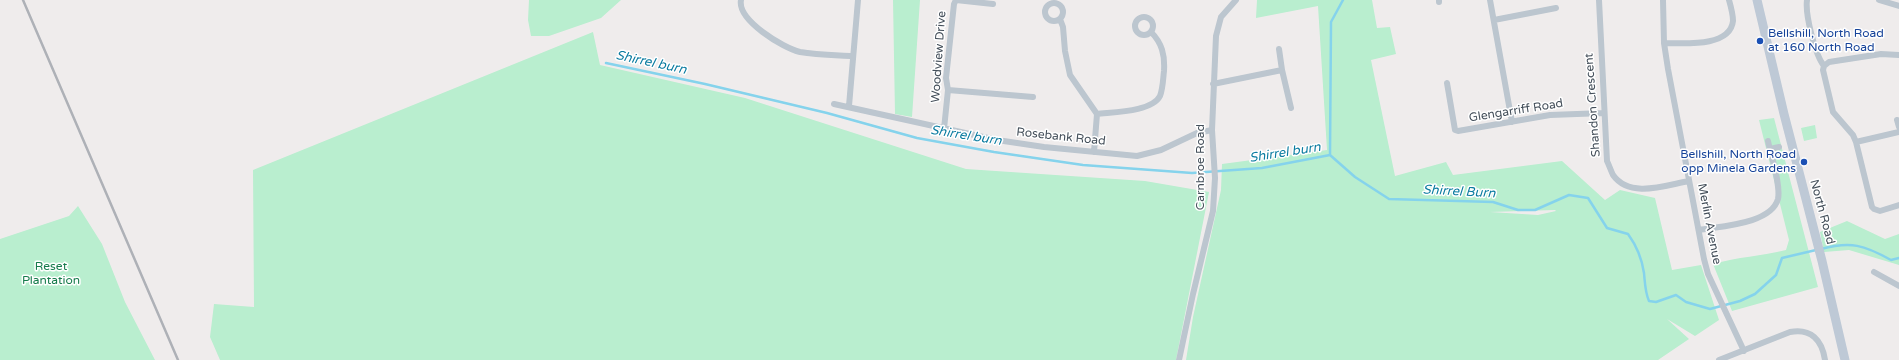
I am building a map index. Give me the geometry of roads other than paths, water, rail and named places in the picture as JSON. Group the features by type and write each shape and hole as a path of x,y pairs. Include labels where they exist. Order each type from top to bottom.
{"main road":[{"name":"North Road","path":"1757,0 1845,360"}],"street":[{"path":"741,0 742,11 750,21 777,41 794,50 818,54 853,56"},
{"path":"849,106 858,0"},
{"name":"Woodview Drive","path":"944,129 948,90 946,78 956,0 993,4"},
{"name":"Carnbroe Road","path":"1179,360 1213,211 1215,178 1212,150 1213,84 1218,26 1221,17 1236,0"},
{"path":"1490,0 1512,122"},
{"name":"Shandon Crescent","path":"1599,0 1607,161 1614,175 1629,187 1641,189 1689,181"},
{"name":"Merlin Avenue","path":"1663,0 1664,43 1689,181 1708,274 1744,351"},
{"path":"1664,43 1706,42 1720,38 1728,31 1733,23 1729,0"},
{"path":"1806,0 1806,7 1819,60 1824,66"},
{"path":"1879,0 1899,6"},
{"path":"1494,20 1556,8"},
{"path":"1060,19 1063,27 1065,51 1070,75 1096,114 1094,152"},
{"path":"1096,114 1141,108 1151,104 1160,95 1163,82 1164,56 1160,42 1151,32"},
{"path":"1279,49 1290,108"},
{"path":"1899,55 1881,54 1829,62 1824,66 1823,70 1831,108 1838,119 1853,135 1856,142 1872,207 1880,211 1899,205"},
{"path":"1213,84 1282,70"},
{"name":"Glengarriff Road","path":"1447,83 1455,130 1458,131 1550,115 1604,113"},
{"path":"948,90 1033,97"},
{"name":"Rosebank Road","path":"834,104 849,106 944,129 1044,148 1094,152 1144,155 1161,150 1197,132 1212,130"},
{"path":"1897,120 1899,127"},
{"path":"1856,142 1899,132"},
{"path":"1699,230 1760,218 1772,210 1778,199 1778,185 1768,142"},
{"path":"1770,149 1779,147"},
{"path":"1874,272 1899,286"},
{"path":"1720,360 1797,330 1814,335 1824,349 1825,360"}],"waterway":[{"name":"Shirrel Burn","path":"1343,0 1331,22 1330,155 1355,177 1389,199 1493,202 1518,210 1535,210 1569,195 1588,198 1607,228 1628,234 1634,243 1642,263 1649,301 1656,302 1676,295 1686,302 1710,309 1740,301 1755,294 1776,275 1782,258 1816,250"},
{"name":"Shirrel burn","path":"606,63 705,84 827,113 917,138 994,152 1083,165 1192,173 1262,168 1330,155"},
{"name":"Shirrel burn","path":"1821,249 1849,245 1865,248 1891,260 1899,258"}],"railway":[{"path":"23,0 178,360"}],"place":[{"name":"Bellshill, North Road at 160 North Road","path":"1760,41"},
{"name":"Bellshill, North Road opp Minela Gardens","path":"1804,162"}],"park label":[{"name":"Reset Plantation","path":"51,274"}]}
